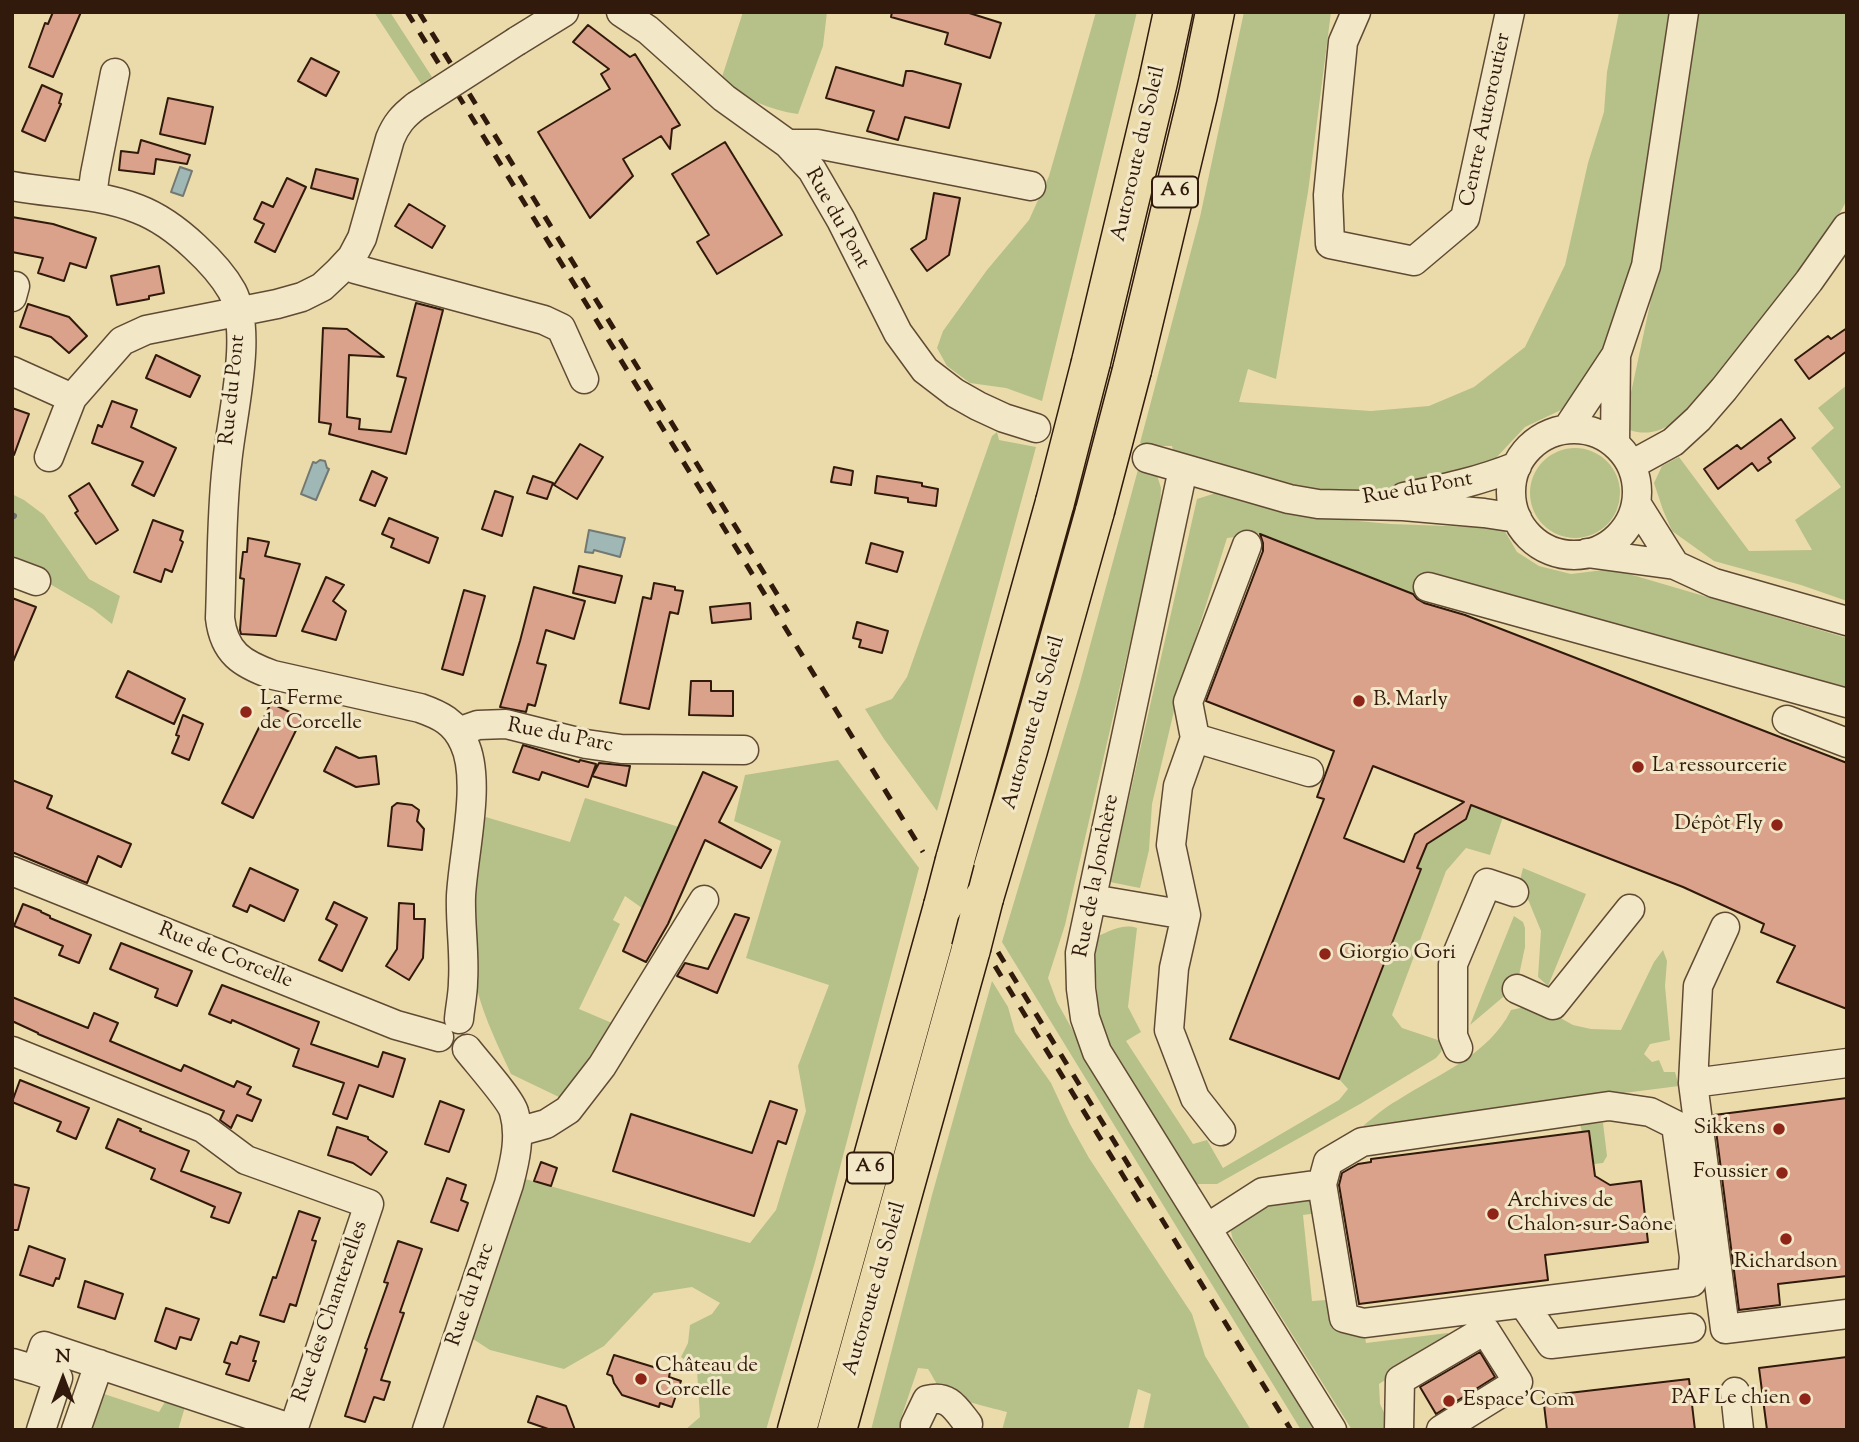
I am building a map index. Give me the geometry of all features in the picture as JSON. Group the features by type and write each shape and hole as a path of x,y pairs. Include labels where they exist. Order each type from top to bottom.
{"highway":[{"name":"Autoroute du Soleil","path":"797,1430 1055,502 1158,82 1172,12"},
{"name":"Autoroute du Soleil","path":"837,1430 984,898 1095,511 1132,370 1198,95 1215,12"}],"street":[{"name":"Rue du Pont","path":"458,732 443,716 420,708 273,675 254,668 239,659 221,633 225,480 242,352 239,311 302,297 321,287 346,264 362,238 396,124 416,106 564,12"},
{"name":"Rue du Pont","path":"621,12 648,30 724,98 788,144 812,170 841,220 898,333 925,370 955,393 978,406 1036,428"},
{"name":"Centre Autoroutier","path":"1356,12 1343,42 1328,195 1330,244 1414,261 1465,219 1510,12"},
{"path":"1567,429 1616,355 1646,265 1684,12"},
{"path":"92,196 115,73"},
{"path":"788,144 817,144 1031,186"},
{"path":"12,186 92,196 140,209 180,234 203,254 233,292 239,311 146,330 122,341 72,398 49,457"},
{"path":"1623,454 1673,442 1698,419 1809,281 1847,227"},
{"path":"346,264 355,269 544,320 561,328 584,380"},
{"path":"1587,554 1618,537 1630,522 1636,503 1637,484 1623,454 1616,355"},
{"path":"12,371 72,398"},
{"path":"1623,454 1604,436 1591,431 1567,429 1544,437 1534,444 1525,452 1511,486 1511,498 1517,518 1530,536 1549,549 1574,555 1587,554 1675,565 1714,583 1847,621"},
{"name":"Rue du Pont","path":"1147,458 1289,499 1318,504 1403,506 1517,518"},
{"name":"Rue du Pont","path":"1318,504 1397,498 1450,488 1517,467"},
{"name":"Rue de la Jonchère","path":"1183,469 1080,953 1085,1018 1097,1052 1332,1430"},
{"path":"1636,503 1675,565"},
{"path":"1222,1131 1195,1098 1169,1030 1174,968 1186,915 1171,845 1178,786 1195,738 1188,702 1247,545"},
{"path":"1428,587 1847,704"},
{"path":"1787,720 1847,743"},
{"name":"Rue du Parc","path":"458,732 478,725 506,724 586,744 621,749 744,750"},
{"path":"449,1028 464,981 460,920 471,775 470,758 458,732"},
{"path":"1195,738 1310,772"},
{"name":"Rue de Corcelle","path":"12,871 396,1026 449,1028"},
{"path":"1458,1048 1453,1036 1453,964 1487,883 1514,892"},
{"path":"1092,899 1186,915"},
{"path":"517,1132 547,1124 568,1111 601,1066 704,900"},
{"path":"1517,989 1553,1005 1630,909"},
{"path":"1725,927 1698,985 1693,1083 1725,1329 1847,1314"},
{"name":"Rue du Parc","path":"427,1430 516,1157 514,1110 467,1049 473,1042 473,1032 468,1024 449,1028"},
{"name":"Rue des Chanterelles","path":"12,1051 203,1128 246,1160 369,1204 293,1429"},
{"path":"1693,1083 1847,1063"},
{"path":"1609,1106 1650,1112 1676,1125 1694,1257 1692,1282 1364,1323 1344,1318 1322,1184 1328,1162 1362,1142 1609,1106"},
{"path":"1207,1228 1263,1192 1322,1184"},
{"path":"1523,1303 1551,1344 1691,1328"},
{"path":"1399,1430 1400,1380 1485,1330 1518,1382 1440,1430"},
{"path":"40,1430 58,1378 24,1367 44,1346 293,1429"},
{"path":"76,1430 99,1364"},
{"path":"1735,1392 1739,1430"},
{"path":"915,1430 927,1400 937,1397 952,1403 968,1424 967,1430"}],"green space":[{"path":"374,12 390,12 432,77 421,84"},
{"path":"743,12 827,12 823,46 798,114 757,102 721,80"},
{"path":"1096,12 1137,12 1042,401 1006,388 970,383 947,366 937,348 943,331 987,270 1029,220 1049,176"},
{"path":"1244,12 1331,12 1308,192 1276,379 1248,369 1239,402 1371,411 1429,406 1474,387 1525,347 1565,265 1588,163 1604,112 1607,72 1619,12 1674,12 1643,246 1623,305 1604,346 1572,397 1561,410 1525,427 1495,459 1479,467 1390,493 1349,495 1303,488 1244,473 1215,461 1174,454 1172,446 1145,446 1140,443 1200,217"},
{"path":"1694,12 1847,12 1847,200 1827,236 1699,399 1667,427 1658,431 1638,432 1626,429 1629,402 1659,262"},
{"path":"1847,385 1847,601 1714,561 1672,531 1654,483 1662,466 1679,457 1749,551 1812,550 1795,520 1841,487 1811,448 1834,428 1818,408"},
{"path":"997,432 999,440 1036,447 937,811 865,709 892,699 907,677 992,436"},
{"path":"1575,448 1592,452 1607,461 1616,476 1620,493 1616,510 1607,525 1592,534 1575,538 1558,534 1543,525 1534,510 1530,493 1534,476 1543,461 1558,452"},
{"path":"1139,466 1156,472 1161,488 1160,513 1065,925 1048,978 1057,1002 1128,1130 1320,1430 1301,1430 1002,942 1079,686"},
{"path":"1216,493 1302,516 1391,524 1503,528 1517,552 1539,566 1571,574 1612,569 1847,638 1847,694 1423,598 1260,534 1227,538 1178,694 1152,804 1149,850 1140,888 1110,882 1197,499"},
{"path":"12,494 44,515 89,579 120,596 112,624 93,609 12,562"},
{"path":"838,760 919,868 815,1262 766,1430 685,1430 700,1417 697,1370 681,1357 688,1343 690,1325 712,1314 720,1303 692,1287 654,1293 604,1346 564,1369 490,1350 470,1337 522,1178 750,1243 776,1210 806,1111 798,1066 829,985 746,958 781,841 734,821 745,775"},
{"path":"585,798 679,827 642,908 625,896 613,920 620,924 579,1009 619,1026 561,1098 511,1074 489,1024 476,985 472,952 474,874 479,815 570,842"},
{"path":"1471,805 1503,817 1490,855 1466,848 1446,871 1392,1015 1402,1028 1444,1042 1441,1052 1436,1058 1360,1104 1217,1184 1196,1184 1110,1050 1099,1025 1095,959 1098,936 1122,927 1137,928 1128,1007 1141,1032 1126,1041 1193,1144 1207,1140 1223,1168 1339,1100 1348,1089 1339,1079 1421,870 1417,868 1427,844 1465,819"},
{"path":"1523,868 1586,894 1548,986 1538,977 1541,931 1520,880"},
{"path":"1514,916 1523,922 1525,928 1525,947 1518,980 1509,992 1470,1025"},
{"path":"1663,950 1667,961 1665,986 1670,1040 1650,1044 1644,1054 1652,1062 1659,1060 1664,1072 1675,1072 1679,1086 1363,1126 1389,1106 1476,1051 1490,1039 1511,1010 1525,1007 1555,1015 1573,1025 1591,1029 1621,1030 1654,962"},
{"path":"992,981 1008,1007 1015,1032 1051,1083 1089,1158 1192,1314 1205,1356 1251,1430 1143,1430 1151,1394 1138,1389 1128,1430 1002,1430 1007,1412 952,1395 937,1384 928,1369 918,1368 900,1421 901,1430 871,1430 932,1195"},
{"path":"1603,1123 1607,1156 1603,1163 1594,1164 1590,1131 1582,1132 1580,1124"},
{"path":"1309,1193 1318,1213 1303,1215 1312,1301 1327,1300 1332,1317 1364,1331 1366,1343 1448,1333 1451,1337 1379,1384 1380,1404 1388,1421 1387,1430 1352,1430 1233,1240 1233,1225 1260,1202"},
{"path":"95,1391 159,1412 166,1400 185,1407 178,1430 82,1430"}],"water":[{"path":"180,167 192,171 183,196 171,192"},
{"path":"325,461 329,469 316,500 301,494 313,462"},
{"path":"589,530 625,538 620,557 594,550 593,553 585,552"}],"building":[{"path":"53,12 81,12 53,77 29,67 45,23 48,24"},
{"path":"892,12 966,12 1001,23 990,58 945,44 948,33 891,17"},
{"path":"588,25 630,57 635,54 680,125 672,129 670,149 661,136 623,159 633,176 590,218 538,132 610,89 601,74 609,69 573,42"},
{"path":"311,58 339,72 326,96 298,81"},
{"path":"836,67 903,86 906,71 961,84 949,128 905,117 898,140 867,131 874,111 826,98"},
{"path":"42,85 62,94 61,104 45,141 22,131"},
{"path":"168,98 213,107 205,144 160,134"},
{"path":"141,140 190,155 187,164 156,159 154,174 119,170 121,151 138,153"},
{"path":"725,142 782,235 717,274 697,242 709,235 672,174"},
{"path":"316,169 358,179 353,199 311,188"},
{"path":"287,178 306,187 275,252 255,242 264,224 254,219 262,202 273,207"},
{"path":"934,193 960,198 949,255 927,271 911,249 926,239"},
{"path":"409,204 445,226 432,248 395,226"},
{"path":"12,217 53,224 96,238 86,268 70,263 64,281 38,273 43,258 12,252"},
{"path":"159,266 164,293 149,296 149,299 117,305 111,276"},
{"path":"416,303 443,310 406,454 329,434 331,424 319,422 323,328 347,329 384,357 349,355 347,417 360,419 359,429 391,432 406,378 397,376"},
{"path":"28,304 69,317 87,336 69,353 51,337 20,327"},
{"path":"1847,328 1847,351 1809,379 1795,360 1828,336 1831,339"},
{"path":"156,355 200,376 190,397 146,378"},
{"path":"112,401 137,410 131,427 176,448 154,496 132,485 143,462 92,443 98,425 102,427"},
{"path":"12,408 29,414 14,455 12,455"},
{"path":"1781,419 1795,438 1768,458 1771,462 1758,471 1752,463 1718,489 1704,469 1737,445 1741,449"},
{"path":"580,444 603,457 577,499 554,485"},
{"path":"834,467 853,471 851,485 831,482"},
{"path":"372,471 387,478 375,506 360,500"},
{"path":"533,476 553,483 547,499 527,493"},
{"path":"877,476 922,483 922,486 938,489 936,506 875,493"},
{"path":"89,483 118,530 96,544 75,513 78,511 69,496"},
{"path":"495,491 513,497 502,536 482,529"},
{"path":"389,518 438,538 429,563 391,547 394,539 382,534"},
{"path":"153,520 183,531 180,540 183,542 172,572 165,569 161,582 134,572"},
{"path":"1260,534 1413,594 1424,603 1465,615 1847,763 1847,1009 1777,982 1795,946 1761,932 1764,924 1683,887 1471,805 1466,819 1427,844 1417,868 1421,869 1339,1079 1230,1039 1324,799 1317,797 1334,751 1206,701 1263,551","holes":["1373,766 1464,802 1415,834 1404,862 1344,838"]},
{"path":"248,538 269,542 265,556 300,564 276,636 241,634 244,579 240,578 243,552 247,552"},
{"path":"871,543 903,552 897,572 866,563"},
{"path":"579,566 622,576 615,603 573,593"},
{"path":"326,577 344,585 333,601 346,611 336,640 302,631"},
{"path":"654,583 683,591 678,614 670,612 649,709 620,703 643,597 651,599"},
{"path":"534,587 585,601 574,639 546,630 537,663 546,665 535,706 528,704 526,712 500,707"},
{"path":"464,590 485,596 463,675 442,669"},
{"path":"12,598 36,607 12,664"},
{"path":"750,603 751,619 712,623 710,607"},
{"path":"857,622 888,631 882,653 859,647 861,640 853,638"},
{"path":"128,671 185,699 174,724 116,697"},
{"path":"691,681 711,681 711,691 733,691 733,716 689,715"},
{"path":"271,703 302,718 253,818 222,803"},
{"path":"183,715 203,724 189,760 172,753"},
{"path":"523,745 579,762 580,760 596,764 588,787 542,772 539,780 513,772"},
{"path":"336,747 359,758 376,756 379,784 356,787 324,771"},
{"path":"599,763 630,766 626,786 592,776"},
{"path":"703,772 737,787 719,822 771,850 761,868 705,840 668,924 646,962 623,951"},
{"path":"12,780 52,796 47,808 131,844 121,867 98,856 87,883 12,852"},
{"path":"397,803 412,805 419,810 417,821 424,829 422,850 388,846 392,807"},
{"path":"250,868 298,890 284,921 250,905 247,912 233,906"},
{"path":"334,902 367,918 342,971 319,960 337,925 326,919"},
{"path":"399,903 414,904 414,919 425,919 423,958 409,980 386,966 397,949"},
{"path":"23,904 91,935 79,963 59,955 63,946 14,926"},
{"path":"735,914 749,918 717,993 677,976 685,963 708,969"},
{"path":"121,943 192,971 177,1006 155,997 158,989 110,969"},
{"path":"222,985 319,1022 311,1044 378,1067 383,1052 405,1059 393,1097 359,1085 347,1119 333,1114 344,1083 293,1066 299,1049 232,1020 231,1023 209,1014"},
{"path":"12,997 88,1028 94,1013 118,1023 110,1041 181,1071 184,1065 234,1087 237,1081 251,1087 247,1094 261,1100 252,1121 237,1115 231,1128 220,1120 224,1111 12,1021"},
{"path":"20,1080 89,1108 76,1139 57,1131 61,1122 12,1102"},
{"path":"1847,1098 1847,1276 1778,1284 1780,1305 1739,1310 1714,1115"},
{"path":"440,1101 464,1110 449,1152 425,1144"},
{"path":"770,1101 797,1110 786,1144 778,1141 754,1216 613,1171 631,1114 752,1153"},
{"path":"118,1119 189,1151 181,1171 241,1193 229,1223 211,1217 215,1207 151,1179 155,1169 106,1148"},
{"path":"337,1127 368,1137 387,1152 371,1175 353,1163 328,1155"},
{"name":"Archives de Chalon-sur-Saône","path":"1589,1131 1595,1176 1610,1185 1641,1181 1648,1242 1545,1255 1548,1280 1359,1304 1339,1185 1342,1173 1358,1164 1371,1162 1371,1159"},
{"path":"541,1162 557,1168 551,1186 534,1181"},
{"path":"447,1178 466,1185 461,1200 468,1203 458,1231 431,1222"},
{"path":"12,1184 29,1188 18,1230 12,1230"},
{"path":"299,1211 320,1218 312,1240 316,1241 296,1306 290,1304 284,1322 260,1315"},
{"path":"398,1241 422,1249 400,1312 404,1313 381,1380 390,1382 384,1400 374,1397 365,1422 345,1416 388,1283 384,1282"},
{"path":"29,1246 65,1259 59,1279 56,1278 53,1286 20,1275"},
{"path":"85,1281 123,1294 115,1319 78,1307"},
{"path":"166,1308 199,1319 191,1340 180,1337 176,1349 155,1341"},
{"path":"240,1336 259,1342 249,1381 226,1374 230,1364 224,1362 231,1342 237,1344"},
{"name":"Espace'Com","path":"1480,1352 1495,1377 1436,1414 1420,1387"},
{"name":"Château de Corcelle","path":"614,1355 670,1372 669,1377 681,1381 672,1407 660,1403 659,1407 622,1395 612,1376 607,1374"},
{"name":"PAF Le chien","path":"1847,1357 1847,1430 1767,1430 1759,1368"},
{"path":"1689,1379 1695,1430 1547,1430 1543,1396"},
{"path":"537,1396 566,1406 575,1430 551,1430 528,1422"}],"railway":[{"path":"407,12 923,852"},
{"path":"419,12 788,612"},
{"path":"998,952 1291,1430"},
{"path":"995,966 1141,1205"}],"place":[{"name":"B. Marly","path":"1359,701"},
{"name":"La Ferme de Corcelle","path":"246,712"},
{"name":"La ressourcerie","path":"1638,767"},
{"name":"Dépôt Fly","path":"1777,825"},
{"name":"Giorgio Gori","path":"1325,954"},
{"name":"Sikkens","path":"1779,1129"},
{"name":"Foussier","path":"1782,1173"},
{"name":"Archives de Chalon-sur-Saône","path":"1493,1214"},
{"name":"Richardson","path":"1786,1239"},
{"name":"Château de Corcelle","path":"641,1379"},
{"name":"PAF Le chien","path":"1805,1399"},
{"name":"Espace'Com","path":"1449,1401"}]}
